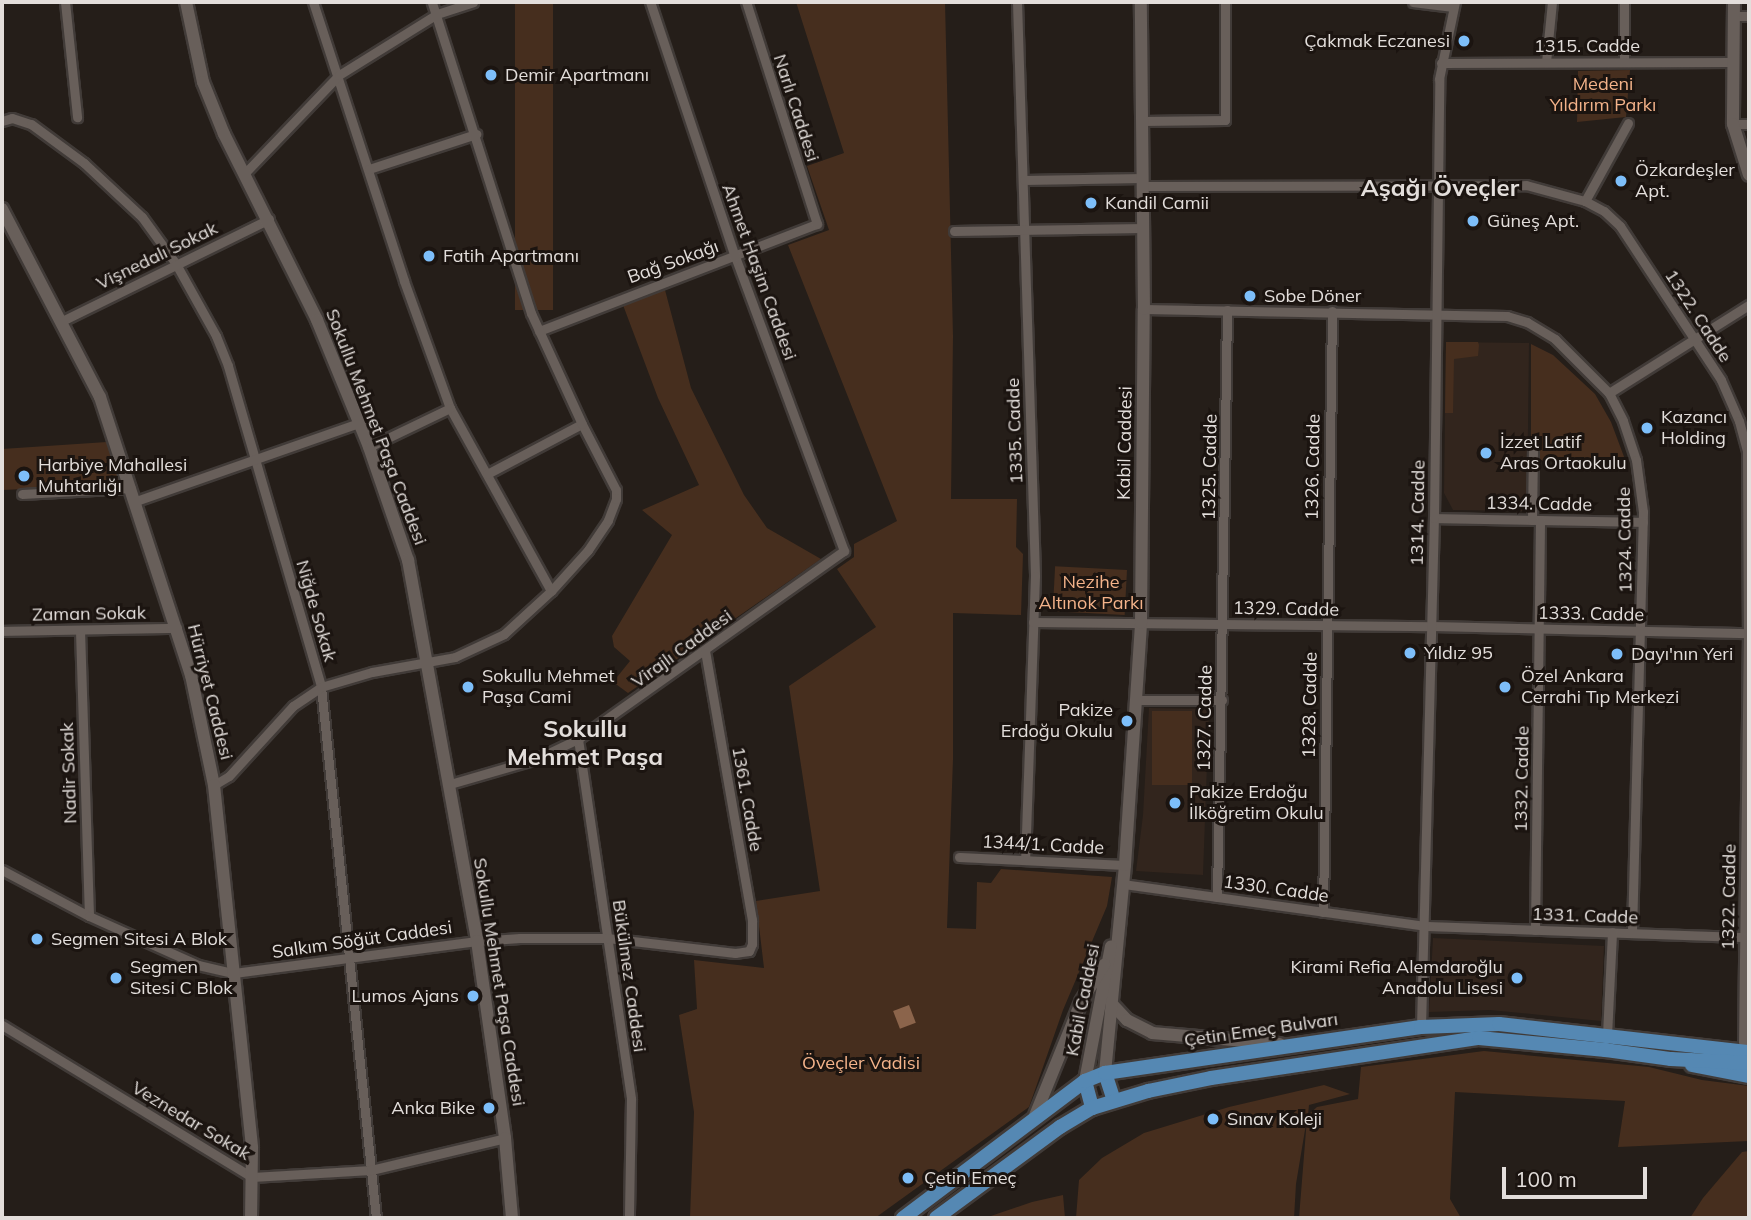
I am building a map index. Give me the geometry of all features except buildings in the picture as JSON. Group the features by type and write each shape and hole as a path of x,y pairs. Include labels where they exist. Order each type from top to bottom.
{"main road":[{"name":"Sokullu Mehmet Paşa Caddesi","path":"186,2 203,82 244,174 269,219 317,320 369,447 408,560 477,941 505,1138 512,1218"},
{"name":"Kabil Caddesi","path":"1105,1073 1125,865 1141,623 1144,309 1141,2"},
{"path":"1734,2 1733,124 1749,175"},
{"name":"Hürriyet Caddesi","path":"2,209 100,397 191,675 214,785 252,1148 251,1218"},
{"name":"Kabil Caddesi","path":"1085,1080 1123,884"},
{"path":"1034,1118 1081,1003 1108,959"},
{"path":"1112,1004 1127,1020 1152,1033 1295,1045"},
{"name":"Çetin Emeç Bulvarı","path":"903,1218 1085,1080 1105,1073 1421,1027 1499,1024 1672,1044 1747,1045"},
{"path":"936,1218 1060,1127 1093,1108 1114,1100 1211,1078 1465,1039 1508,1039 1671,1059 1749,1063"},
{"path":"1671,1059 1749,1076"},
{"path":"1105,1073 1114,1100"},
{"path":"1085,1080 1093,1108"}],"street":[{"path":"65,2 77,117"},
{"path":"313,2 404,281 450,408 551,591"},
{"path":"214,785 229,776 293,706 321,687 372,672 475,650 504,634 551,591 588,550 608,520 616,499 616,490 539,331 432,2"},
{"path":"244,174 339,75 437,14 472,2"},
{"name":"Ahmet Haşim Caddesi","path":"650,2 735,257 844,551"},
{"name":"Narlı Caddesi","path":"746,2 817,223"},
{"name":"1335. Cadde","path":"1017,2 1035,576 1025,860"},
{"path":"1142,121 1225,120 1224,2"},
{"path":"1413,2 1454,4"},
{"path":"1546,62 1552,2"},
{"path":"1624,2 1624,62"},
{"name":"1314. Cadde","path":"1421,1027 1432,626 1441,63 1454,4"},
{"path":"1733,16 1749,16"},
{"name":"1315. Cadde","path":"1441,63 1733,62"},
{"name":"Niğde Sokak","path":"2,121 12,118 31,124 84,163 142,217 176,264 216,336 257,461 321,687 376,1218"},
{"path":"1585,201 1628,123"},
{"path":"1733,124 1749,124"},
{"path":"369,169 476,134"},
{"name":"1322. Cadde","path":"1024,180 1526,185 1585,201 1604,211 1620,226 1727,392 1747,451 1749,633 1744,937 1747,1045"},
{"name":"Vişnedalı Sokak","path":"60,322 269,219"},
{"name":"Bağ Sokağı","path":"539,331 817,223"},
{"path":"954,231 1143,228"},
{"path":"1609,393 1749,305"},
{"name":"1324. Cadde","path":"1144,309 1500,315 1527,322 1569,352 1609,393 1623,422 1636,460 1643,522 1632,933"},
{"name":"1325. Cadde","path":"1223,624 1227,310"},
{"name":"1326. Cadde","path":"1326,625 1332,311"},
{"path":"369,447 450,408"},
{"path":"136,501 257,461 359,423"},
{"path":"487,474 582,424"},
{"name":"1332. Cadde","path":"1533,451 1540,628 1535,930"},
{"path":"22,494 131,488"},
{"name":"1334. Cadde","path":"1434,518 1643,522"},
{"name":"Virajlı Caddesi","path":"450,784 536,760 578,739 844,551"},
{"name":"1329. Cadde","path":"1033,622 1432,626"},
{"name":"1327. Cadde","path":"1217,897 1223,624"},
{"name":"1328. Cadde","path":"1323,912 1326,625"},
{"name":"1333. Cadde","path":"1432,626 1749,633"},
{"name":"Zaman Sokak","path":"2,631 177,628"},
{"name":"Nadir Sokak","path":"80,630 89,916"},
{"name":"1361. Cadde","path":"705,651 752,920 752,944 748,951"},
{"path":"1138,700 1222,700"},
{"name":"Bükülmez Caddesi","path":"578,739 631,1099 629,1218"},
{"name":"1344/1. Cadde","path":"959,857 1125,865"},
{"name":"Salkım Söğüt Caddesi","path":"2,870 89,916 198,965 234,973 351,960 477,941 607,938 734,953 748,951"},
{"name":"1330. Cadde","path":"1123,884 1424,926"},
{"name":"1331. Cadde","path":"1424,926 1744,937"},
{"path":"1606,1035 1612,932"},
{"name":"Veznedar Sokak","path":"2,1025 252,1177 372,1170 505,1138"}],"shaded area":[{"name":"İzzet Latif Aras Ortaokulu","path":"1446,342 1529,343 1527,511 1453,510 1444,493"},
{"name":"Pakize Erdoğu İlköğretim Okulu","path":"1149,708 1209,709 1203,875 1136,871 1143,815"},
{"name":"Kirami Refia Alemdaroğlu Anadolu Lisesi","path":"1433,938 1604,946 1601,1021 1490,1010 1429,1012"},
{"path":"909,1005 916,1023 900,1029 893,1011"}],"green space":[{"path":"515,2 553,2 553,310 515,310"},
{"name":"Öveçler Vadisi","path":"796,2 945,2 953,336 951,499 1017,499 1016,547 1023,554 1021,615 953,613 953,759 947,928 976,929 977,882 991,883 1001,869 1112,877 1107,906 1063,1010 1029,1107 875,1218 690,1218 694,1112 679,1015 697,1009 694,960 764,968 756,901 820,891 789,686 876,627 837,569 854,557 854,544 897,521 788,245 829,230 807,166 844,153"},
{"name":"Medeni Yıldırım Parkı","path":"1630,70 1626,117 1577,122 1578,71"},
{"path":"665,290 691,388 744,495 767,528 821,559 628,693 613,682 630,661 614,647 612,636 672,535 642,510 699,485 658,398 623,305"},
{"path":"1446,342 1478,342 1479,345 1478,356 1454,359 1453,413 1445,413"},
{"path":"1531,344 1553,355 1595,394 1611,422 1626,462 1539,461 1538,448 1531,445"},
{"path":"107,442 121,483 2,490 2,449"},
{"name":"Nezihe Altınok Parkı","path":"1055,566 1127,570 1125,615 1053,611"},
{"path":"1152,711 1192,711 1192,785 1152,785"},
{"path":"1484,1051 1649,1067 1702,1080 1749,1086 1749,1141 1618,1147 1625,1101 1455,1092 1450,1199 1461,1218 1299,1218 1307,1118 1296,1184 1294,1218 1076,1218 1079,1180 1102,1158 1144,1133 1229,1107 1324,1085 1350,1094 1309,1105 1308,1115 1317,1107 1358,1099 1361,1067"},
{"path":"1749,1151 1749,1218 1690,1218 1703,1198 1742,1152"},
{"path":"1063,1195 1065,1218 985,1218 1032,1202"}],"place":[{"name":"Çakmak Eczanesi","path":"1464,41"},
{"name":"Demir Apartmanı","path":"491,75"},
{"name":"Özkardeşler Apt.","path":"1621,181"},
{"name":"Kandil Camii","path":"1091,203"},
{"name":"Güneş Apt.","path":"1473,221"},
{"name":"Fatih Apartmanı","path":"429,256"},
{"name":"Sobe Döner","path":"1250,296"},
{"name":"Kazancı Holding","path":"1647,428"},
{"name":"İzzet Latif Aras Ortaokulu","path":"1486,453"},
{"name":"Harbiye Mahallesi Muhtarlığı","path":"24,476"},
{"name":"Yıldız 95","path":"1410,653"},
{"name":"Dayı'nın Yeri","path":"1617,654"},
{"name":"Sokullu Mehmet Paşa Cami","path":"468,687"},
{"name":"Özel Ankara Cerrahi Tıp Merkezi","path":"1505,687"},
{"name":"Pakize Erdoğu Okulu","path":"1127,721"},
{"name":"Pakize Erdoğu İlköğretim Okulu","path":"1175,803"},
{"name":"Segmen Sitesi A Blok","path":"37,939"},
{"name":"Segmen Sitesi C Blok","path":"116,978"},
{"name":"Kirami Refia Alemdaroğlu Anadolu Lisesi","path":"1517,978"},
{"name":"Lumos Ajans","path":"473,996"},
{"name":"Anka Bike","path":"489,1108"},
{"name":"Sınav Koleji","path":"1213,1119"},
{"name":"Çetin Emeç","path":"908,1178"}],"district":[{"name":"Aşağı Öveçler","path":"1440,188"},
{"name":"Sokullu Mehmet Paşa","path":"585,743"}]}
